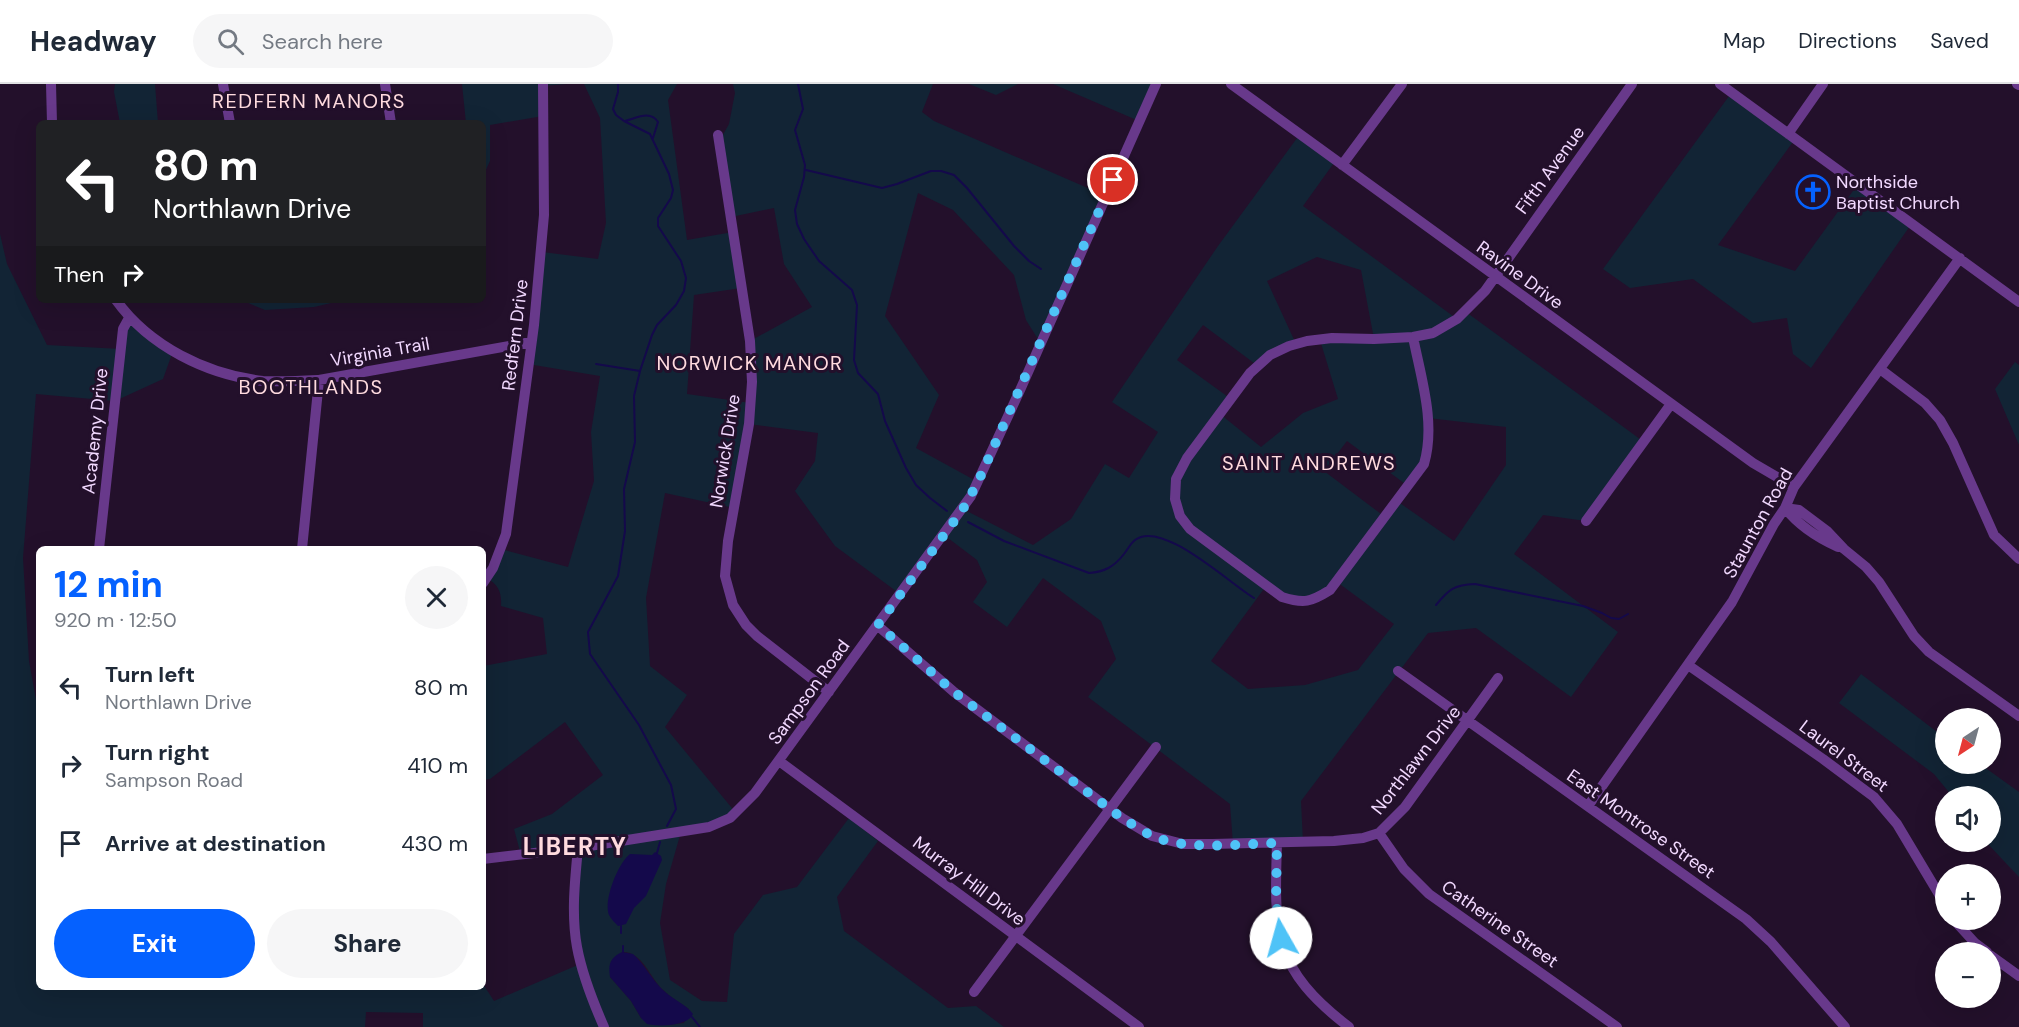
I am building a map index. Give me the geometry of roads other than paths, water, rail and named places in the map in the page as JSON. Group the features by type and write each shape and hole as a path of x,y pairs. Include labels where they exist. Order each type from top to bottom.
{"street":[{"path":"51,84 52,120"},
{"path":"224,84 230,120"},
{"path":"385,84 391,120"},
{"name":"Redfern Drive","path":"486,578 500,553 506,534 541,257 544,214 543,84"},
{"name":"Sampson Road","path":"578,848 700,829 720,823 745,805 779,761 963,509 978,482 1156,84"},
{"name":"Ravine Drive","path":"1231,84 1753,463 1794,487"},
{"path":"1342,165 1402,84"},
{"name":"Fifth Avenue","path":"1413,337 1429,426 1425,462 1330,590 1315,599 1300,603 1282,597 1190,530 1180,516 1175,499 1176,479 1187,459 1250,373 1270,355 1288,346 1307,341 1332,338 1413,337 1433,333 1457,319 1485,291 1632,84"},
{"path":"1720,84 2019,302"},
{"path":"1788,134 1823,84"},
{"name":"Norwick Drive","path":"718,135 750,341 752,382 749,423 725,562 727,587 733,604 746,625 829,692"},
{"name":"Staunton Road","path":"1588,806 1732,602 1785,508 1794,487 1960,258"},
{"name":"Virginia Trail","path":"118,303 129,318 173,351 211,369 261,380 286,382 319,380 531,342"},
{"name":"Academy Drive","path":"99,546 123,329 129,318"},
{"path":"1880,369 1925,403 1940,420 1953,443 1994,535 2019,559"},
{"path":"302,546 319,380"},
{"path":"1586,521 1671,404"},
{"path":"1785,508 1794,519 1822,539 1844,549 1866,567 1879,582 1914,636 1929,652 2019,716"},
{"name":"Northlawn Drive","path":"878,625 954,692 1110,809 1144,832 1172,842 1277,843 1363,838 1379,833 1405,807 1498,678"},
{"name":"Laurel Street","path":"1688,665 1874,797 1897,824 1935,888"},
{"name":"East Montrose Street","path":"1398,671 1746,919 1771,942 1845,1027"},
{"path":"974,992 1156,747"},
{"name":"Murray Hill Drive","path":"779,761 1139,1027"},
{"name":"Catherine Street","path":"1379,833 1404,869 1429,894 1617,1027"},
{"path":"1277,843 1276,902 1285,954 1300,982 1312,996 1349,1027"},
{"path":"486,859 578,848 574,885 576,945 581,966 604,1027"},
{"path":"1963,930 1974,942"},
{"path":"2001,963 2019,976"}],"waterway":[{"path":"618,84 613,109 616,115 650,134 669,174 673,190 671,198 658,218 658,226 681,261 686,278 684,291 676,305 657,325 652,335 640,371 634,396 635,442 624,489 625,531 618,576 588,632 590,654 639,725 671,785 676,809 667,826"},
{"path":"798,84 803,109 795,130 805,165 795,210 797,224 819,261 852,290 857,305 854,360 858,373 878,394 885,421 916,485 947,511"},
{"path":"625,121 643,116 655,118 658,122 653,138"},
{"path":"806,170 882,188 931,171 954,175 1014,246 1041,269"},
{"path":"596,364 640,371"},
{"path":"968,522 1004,541 1089,573 1104,570 1112,565 1120,559 1135,540 1147,536 1162,538 1196,556 1254,598"},
{"path":"1436,605 1452,589 1475,584 1583,606 1611,618 1619,619 1628,614"},
{"path":"657,853 660,842"},
{"path":"621,926 621,933"},
{"path":"623,946 623,952"},
{"path":"692,1017 700,1027"}],"place":[{"name":"Northside Baptist Church","path":"1813,192"}],"district":[{"name":"REDFERN MANORS","path":"309,101"},
{"name":"NORWICK MANOR","path":"750,363"},
{"name":"BOOTHLANDS","path":"311,387"},
{"name":"SAINT ANDREWS","path":"1309,463"},
{"name":"LIBERTY","path":"575,846"}]}
